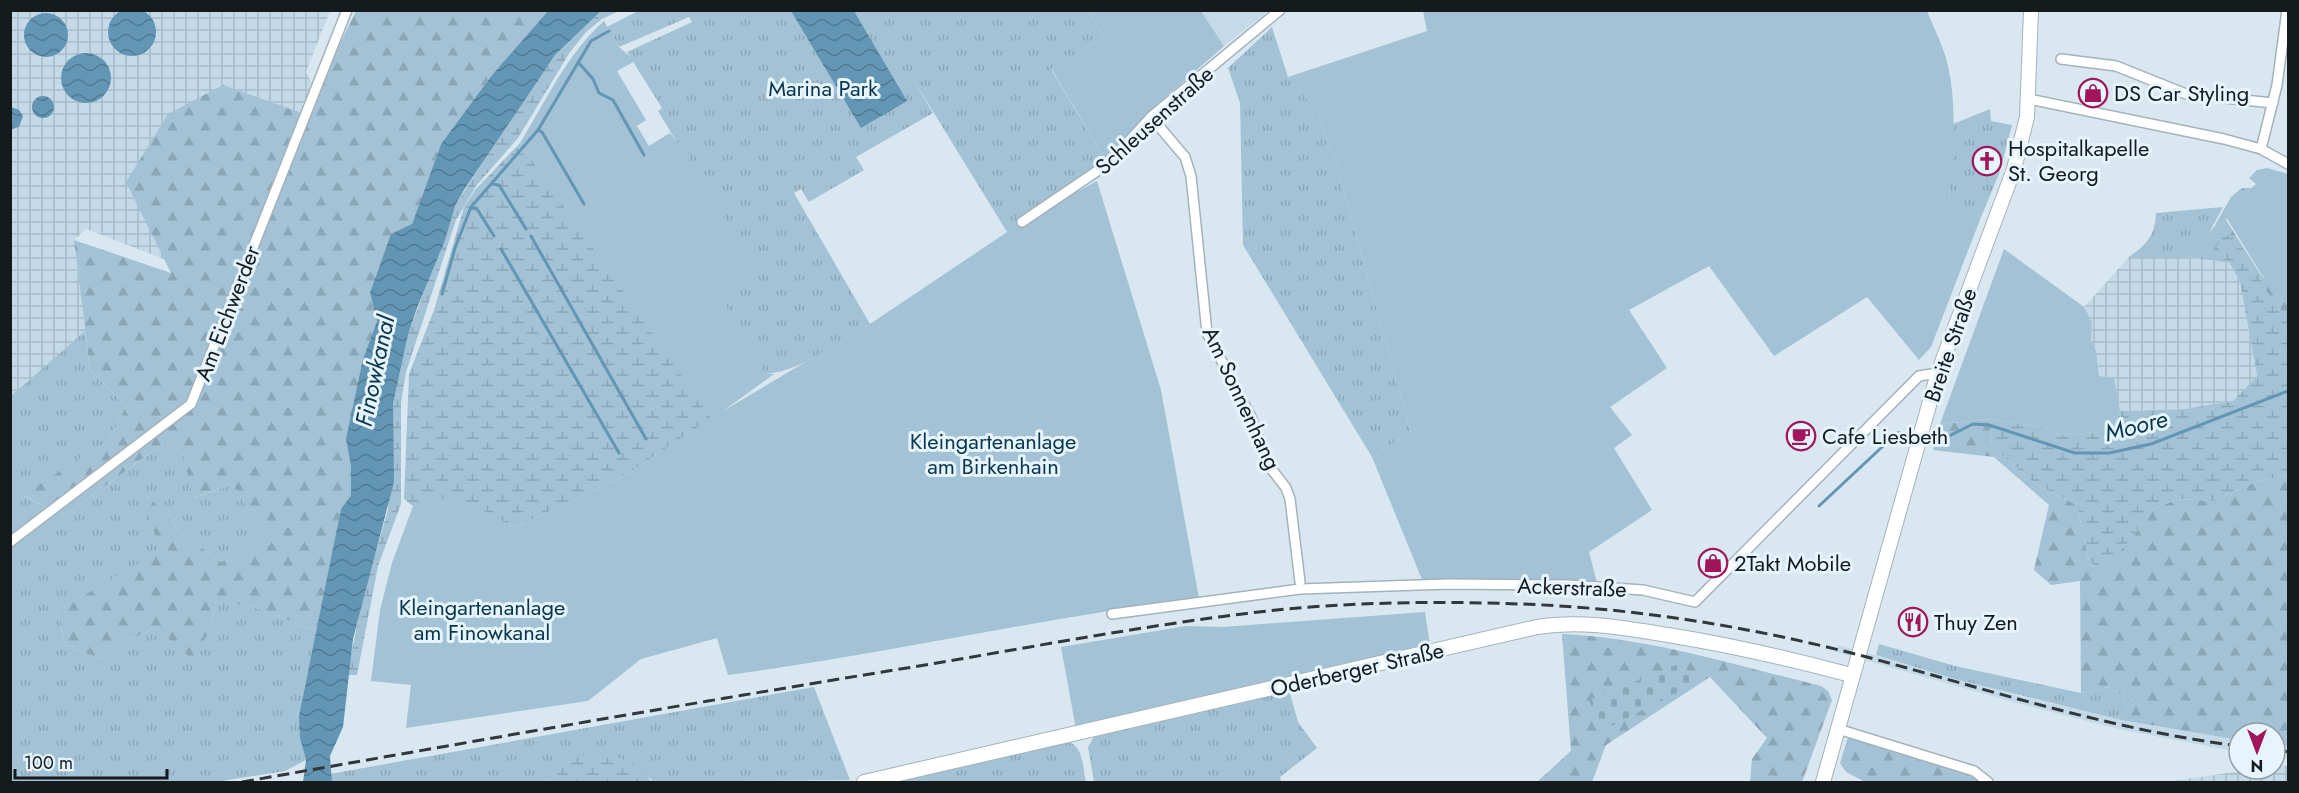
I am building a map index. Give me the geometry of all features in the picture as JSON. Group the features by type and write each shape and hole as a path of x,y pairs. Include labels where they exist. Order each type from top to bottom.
{"main road":[{"name":"Breite Straße","path":"1827,781 1851,675 1938,373 2014,169 2029,99 2031,10"},
{"name":"Oderberger Straße","path":"864,783 1563,624 1632,629 1719,644 1851,675"}],"street":[{"name":"Am Eichwerder","path":"10,542 192,404 347,10"},
{"name":"Schleusenstraße","path":"1022,222 1109,163 1151,117 1280,10"},
{"path":"2261,149 2277,85 2287,10"},
{"path":"2061,59 2116,66 2186,94 2273,103"},
{"path":"2277,85 2289,86"},
{"path":"2029,99 2213,136 2261,149 2289,164"},
{"name":"Am Sonnenhang","path":"1151,117 1185,157 1191,176 1207,333 1252,419 1266,462 1286,488 1290,499 1300,582"},
{"name":"Ackerstraße","path":"1112,614 1300,589 1448,584 1567,585 1643,590 1695,602 1919,376 1938,373"},
{"path":"1838,729 1974,771 1988,783"}],"shaded area":[{"path":"11,11 330,11 306,72 312,83 300,113 195,271 86,229 74,240 85,331 11,397"},
{"path":"1201,11 1268,11 1224,46"},
{"path":"2129,257 2188,257 2230,263 2240,282 2257,376 2233,401 2185,409 2120,411 2113,378 2099,376 2096,350 2091,340 2092,322 2084,307"},
{"path":"1838,645 2016,695 2121,720 2227,738 2227,750 2118,729 1836,652"},
{"path":"2288,766 2288,782 2166,782 2227,773 2227,781 2287,781"}],"green space":[{"name":"Marina Park","path":"640,10 1088,11 1104,37 1051,69 1106,161 1073,190 1007,232 910,74 933,113 856,157 864,170 809,202 801,189 794,193 870,324 804,363 789,369 764,373 720,296 756,273 658,111 662,108 627,52 692,22 689,17 619,47 607,27"},
{"path":"356,11 549,11 492,75 441,144 412,224 370,293 377,321 363,359 351,466 351,495 341,509 318,631 254,607 216,601 210,630 193,660 155,627 97,658 65,644 57,611 161,550 143,502 149,496 178,530 221,562 267,536 232,484 193,498 183,454 164,443 64,516 23,495 109,440 126,406 90,370 74,240 171,273 126,182 168,114 223,85 305,114"},
{"path":"601,11 619,11 602,19 586,32 570,52 518,138 476,186 456,220 406,372 401,403 401,504 378,566 357,675 347,675 363,595 388,510 393,404 408,335 455,206 509,121 555,55"},
{"path":"1088,11 1201,11 1224,46 1150,111 1106,161 1051,68 1104,37"},
{"path":"1423,11 1927,11 1944,52 1953,99 1949,200 1981,217 1931,347 1919,360 1867,297 1774,356 1709,266 1629,310 1667,368 1610,407 1632,435 1614,448 1652,510 1589,552 1597,583 1456,579 1423,582 1372,457 1411,432 1336,163 1315,107 1288,77 1427,31"},
{"name":"Kleingartenanlage am Birkenhain","path":"604,21 619,47 635,61 617,71 646,120 637,126 649,146 670,133 686,154 757,273 721,297 764,373 774,374 723,411 873,322 1022,222 1097,181 1161,390 1199,598 728,675 717,638 641,659 588,701 406,728 411,685 371,681 380,610 392,563 413,506 456,496 515,528 629,473 711,418 520,143 578,48"},
{"path":"1272,27 1288,77 1315,107 1336,163 1411,432 1372,457 1243,245 1240,103 1228,68"},
{"path":"1990,109 1991,121 2012,125 1999,174 1981,217 1949,200 1953,124"},
{"path":"520,143 712,418 629,473 515,528 456,497 413,506 404,499 409,374 434,310 464,207 475,190"},
{"path":"2267,168 2288,174 2288,305 2267,283 2226,217 2232,205 2256,184 2249,178 2257,170"},
{"path":"2242,188 2253,188 2232,205 2226,220 2214,227 2231,197"},
{"path":"2223,207 2209,233 2188,257 2129,257 2149,239 2154,228 2156,213"},
{"path":"2226,220 2261,275 2288,305 2288,313 2270,304 2247,287 2230,263 2188,257 2214,227"},
{"path":"2223,235 2235,236 2277,308 2288,313 2288,476 2257,481 2215,501 2178,499 2153,509 2103,571 2089,561 2077,505 2033,482 1992,446 1989,419 2042,427 2059,435 2112,431 2120,411 2185,409 2233,401 2257,376 2240,282 2230,263 2213,253"},
{"path":"2004,249 2084,307 2092,322 2091,340 2096,350 2099,376 2114,378 2120,411 2112,431 2059,435 2042,427 1989,419 1940,424"},
{"path":"85,331 90,370 126,406 109,440 24,496 64,516 164,443 183,454 194,498 232,484 268,536 221,562 178,530 148,496 144,503 162,550 57,611 65,644 97,658 155,627 210,630 216,600 254,607 318,631 301,711 302,743 306,760 285,771 216,782 11,782 10,397"},
{"path":"1989,419 1992,446 2033,482 2077,505 2089,561 2134,535 2153,509 2178,499 2215,501 2257,481 2288,476 2288,746 2287,721 2227,721 2227,738 2121,720 2130,700 2108,687 2081,693 2080,581 2051,585 2034,570 2049,505 1994,457 1933,450 1940,424"},
{"path":"1425,612 1430,645 1076,729 1061,647 1186,626 1223,627"},
{"path":"1562,634 1660,647 1821,686 1828,691 1832,700 1802,782 1750,782 1752,759 1767,738 1710,677 1606,745 1592,782 1537,782 1571,751"},
{"path":"1879,644 1955,666 2081,693 2108,687 2130,700 2121,720 1955,679 1876,655"},
{"path":"1684,662 1692,685 1601,731 1589,700"},
{"path":"814,687 850,780 652,782 651,779 575,756 548,782 332,782 330,774"},
{"path":"1289,690 1298,722 1317,748 1280,777 1281,782 1094,782 1088,747 1095,735"},
{"path":"1848,737 1969,773 1980,782 1865,782 1846,772 1840,763"},
{"path":"1064,740 1079,751 1086,782 884,782"},
{"path":"613,755 634,764 652,782 548,782 575,756"}],"water":[{"path":"132,8 149,15 156,32 149,49 132,56 115,49 108,32 115,15"},
{"name":"Finowkanal","path":"549,10 601,11 555,55 455,206 445,240 408,335 393,404 394,482 353,639 343,727 330,756 332,782 303,782 306,760 300,738 299,716 341,509 351,495 351,466 346,439 363,359 377,321 370,293 391,234 412,224 441,144 492,75"},
{"path":"791,11 854,11 907,101 861,128"},
{"path":"46,13 62,19 68,35 62,51 46,57 30,51 24,35 30,19"},
{"path":"86,53 95,55 106,64 111,78 109,87 100,98 86,103 77,101 66,92 61,78 63,69 72,58"},
{"path":"43,96 51,99 54,107 51,115 43,118 35,115 32,107 35,99"},
{"path":"11,107 19,110 23,116 19,127 12,129"}],"waterway":[{"path":"442,294 455,248 471,207 538,130 591,41 609,31"},
{"path":"578,62 593,79 599,93 613,100 644,155"},
{"path":"538,130 542,132 584,204"},
{"path":"492,184 499,185 526,229"},
{"path":"472,208 477,209 494,236"},
{"path":"531,236 646,439"},
{"path":"501,249 619,453"},
{"name":"Moore","path":"1941,440 1973,424 1989,425 2075,453 2109,453 2151,444 2288,391"},
{"path":"1819,506 1897,433 1904,433"}],"railway":[{"path":"242,782 1138,629 1267,611 1394,603 1564,606 1650,615 1736,628 1863,656 2096,719 2227,744"}],"place":[{"name":"DS Car Styling","path":"2093,93"},
{"name":"Hospitalkapelle St. Georg","path":"1987,161"},
{"name":"Cafe Liesbeth","path":"1801,436"},
{"name":"2Takt Mobile","path":"1713,563"},
{"name":"Thuy Zen","path":"1913,622"}],"park label":[{"name":"Kleingartenanlage am Finowkanal","path":"482,620"}]}
